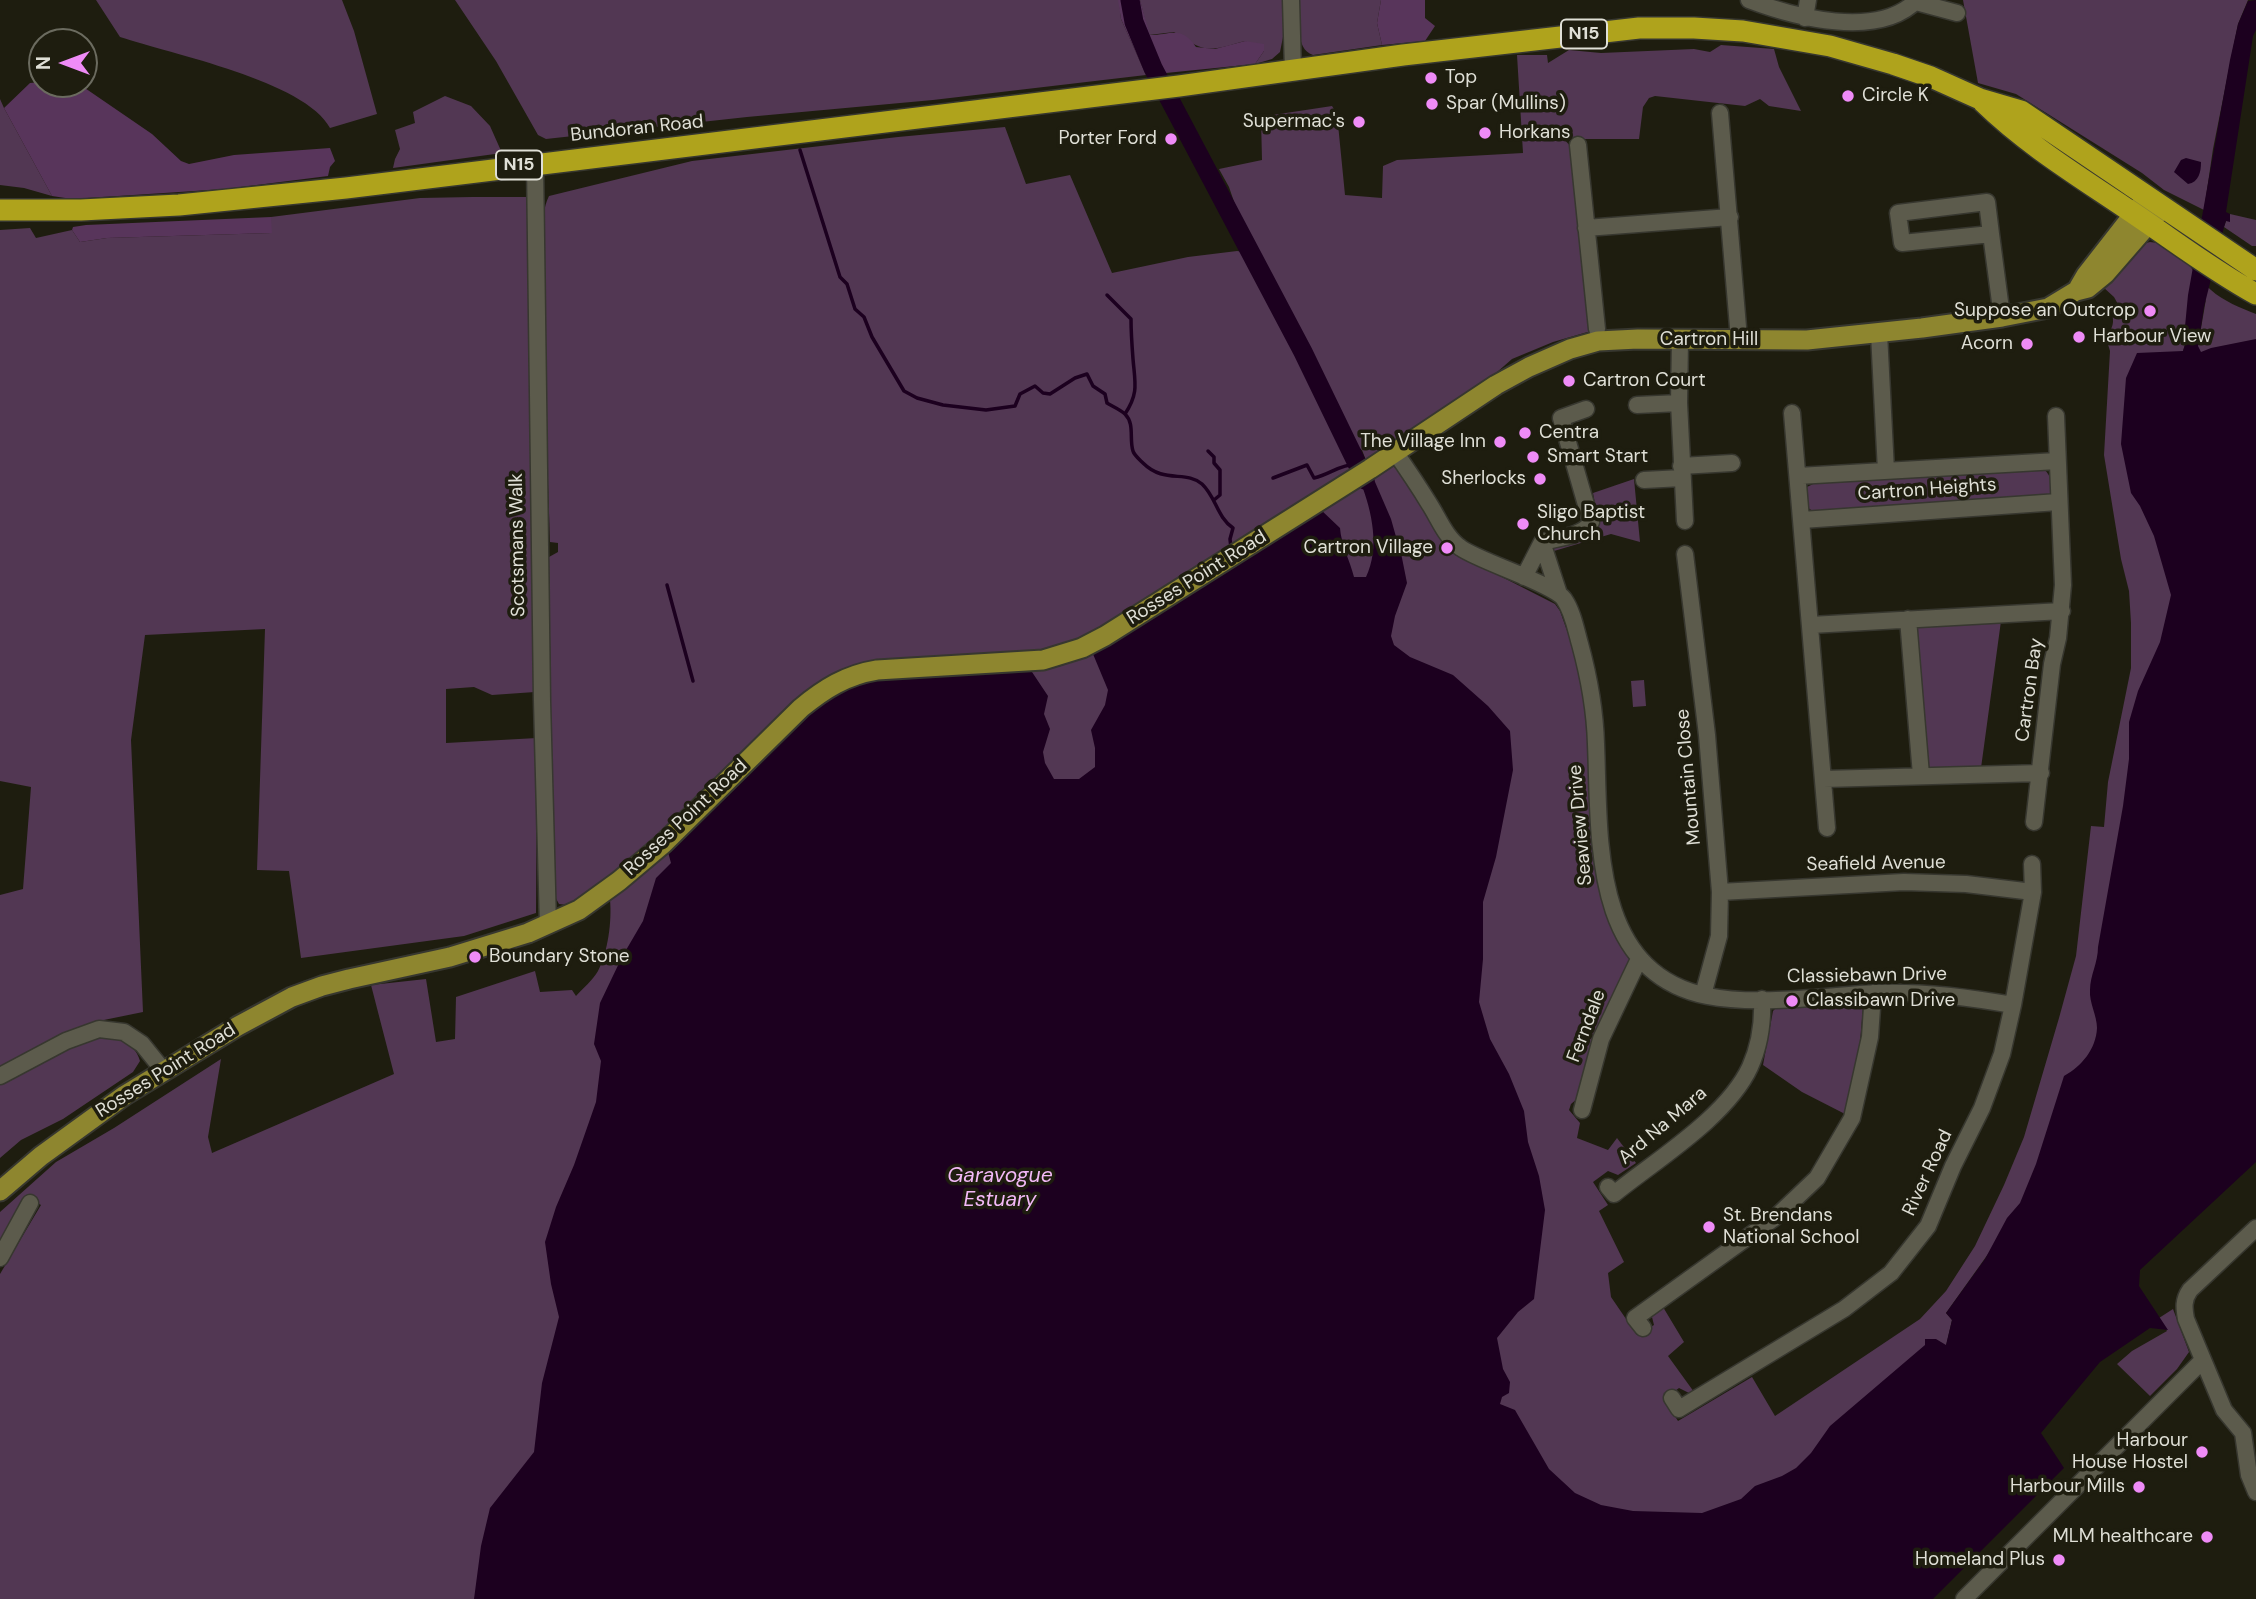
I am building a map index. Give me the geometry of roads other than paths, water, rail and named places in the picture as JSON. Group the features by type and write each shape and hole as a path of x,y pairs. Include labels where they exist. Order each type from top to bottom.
{"highway":[{"name":"N15","path":"1293,71 1609,31 1694,28 1743,31 1830,46 1931,77 1980,99 2021,111 2231,280 2256,294"},
{"name":"Bundoran Road","path":"0,210 81,210 179,205 346,188 1293,71"},
{"name":"N15","path":"2147,211 2223,249 2256,270"},
{"path":"2223,249 2247,257 2256,257"}],"main road":[{"name":"Cartron Hill","path":"1370,469 1496,385 1570,349 1598,341 1807,340 2002,317 2048,308 2076,291 2086,275 2147,211"},
{"name":"Rosses Point Road","path":"0,1191 89,1119 163,1070 238,1026 309,990 450,957 548,925 579,910 663,844 801,708 838,681 877,670 1043,660 1082,648 1370,469"}],"street":[{"path":"1291,0 1293,71"},
{"path":"1749,0 1784,13 1830,21 1867,21 1900,12 1916,1 1957,13"},
{"path":"1805,18 1808,0"},
{"path":"1720,113 1739,339"},
{"path":"1578,145 1597,329"},
{"name":"Scotsmans Walk","path":"535,163 542,726 548,925"},
{"path":"1991,234 1902,243 1898,213 1987,202 2002,317"},
{"path":"1586,228 1730,217"},
{"name":"Cartron Heights","path":"1879,332 1886,471"},
{"path":"1680,340 1679,403 1685,521"},
{"path":"1637,405 1679,403"},
{"path":"1524,577 1542,542 1582,531 1591,522 1561,418 1586,409"},
{"path":"1792,413 1827,828"},
{"path":"2056,416 2059,502"},
{"path":"1395,452 1454,542 1479,557 1559,594"},
{"name":"Cartron Heights","path":"1798,476 2057,461"},
{"path":"1644,480 1732,463"},
{"name":"Cartron Heights","path":"1802,520 2059,502"},
{"name":"Cartron Bay","path":"2034,822 2052,664 2062,611 2063,560 2059,502"},
{"name":"Seaview Drive","path":"1542,542 1559,594 1564,598 1576,628 1589,681 1596,740 1605,878 1611,904 1623,932 1639,959 1659,977 1703,995 1762,999"},
{"name":"Mountain Close","path":"1685,554 1707,735 1720,892 1718,936 1703,995"},
{"name":"Cartron Bay","path":"1811,625 2062,611"},
{"path":"1908,619 1921,775"},
{"path":"1824,779 2041,773"},
{"name":"River Road","path":"1672,1398 1679,1409 1844,1309 1891,1273 1928,1226 1953,1166 1982,1108 2002,1054 2033,892 2032,864"},
{"name":"Seafield Avenue","path":"1720,892 1904,882 1966,884 2033,892"},
{"name":"Ferndale","path":"1582,1110 1601,1039 1639,959"},
{"path":"1643,1328 1635,1318 1777,1216 1817,1178 1852,1118 1870,1037 1873,993"},
{"name":"Classiebawn Drive","path":"1762,999 1873,993 1952,995 2013,1005"},
{"name":"Ard Na Mara","path":"1608,1186 1614,1194 1695,1130 1727,1099 1749,1068 1763,1023 1762,999"},
{"path":"0,1076 66,1041 99,1029 124,1032 142,1044 163,1070"},
{"path":"0,1258 30,1203"},
{"path":"2256,1228 2185,1297 2184,1307 2186,1319 2224,1410 2249,1431 2249,1475 2256,1492"},
{"path":"1965,1599 2203,1360"}],"water":[{"name":"Garavogue Estuary","path":"2256,0 2256,30 2226,212 2230,214 2230,222 2226,221 2224,227 2204,307 2198,346 2201,352 2256,339 2256,1162 2140,1270 2139,1286 2168,1330 2150,1328 2100,1362 2041,1433 2064,1468 1933,1599 474,1599 481,1546 490,1508 534,1452 542,1383 559,1317 545,1242 596,1102 601,1061 594,1044 600,1003 643,921 656,878 671,863 668,852 812,710 848,685 881,678 1030,669 1048,696 1044,714 1050,729 1043,752 1045,763 1054,779 1079,779 1095,767 1091,730 1105,705 1108,690 1093,654 1320,509 1340,528 1354,577 1366,577 1373,554 1373,530 1361,483 1372,475 1391,519 1407,583 1395,616 1391,636 1394,645 1410,657 1453,675 1488,706 1510,731 1513,770 1496,857 1483,902 1483,959 1479,1002 1490,1039 1509,1074 1524,1111 1528,1142 1539,1176 1545,1210 1534,1299 1518,1312 1497,1338 1503,1369 1510,1382 1509,1393 1502,1397 1500,1404 1515,1410 1549,1469 1575,1493 1601,1505 1633,1511 1702,1513 1741,1499 1755,1486 1796,1468 1811,1453 1830,1426 1925,1345 1925,1339 1936,1339 1946,1345 1952,1320 1946,1313 1985,1259 2007,1218 2020,1203 2036,1164 2064,1076 2087,1056 2096,1036 2097,1023 2090,985 2123,806 2129,759 2129,722 2138,691 2160,642 2171,595 2154,536 2131,493 2121,444 2126,378 2137,353 2183,351 2187,338 2184,337 2188,295 2230,60 2238,24 2248,1"},
{"path":"2186,158 2201,162 2199,176 2188,184 2174,172 2181,160"}],"waterway":[{"path":"1130,0 1134,22 1153,68 1303,352 1365,480"},
{"path":"800,150 840,277 847,284 855,309 864,317 872,337 904,391 917,398 943,405 986,410 1015,406 1020,394 1035,386 1043,393 1050,394 1075,378 1087,374 1093,386 1105,394 1107,403 1128,418 1133,451 1140,460 1159,473 1196,480 1207,489 1223,518 1233,528 1231,548"},
{"path":"1107,295 1131,319 1135,388 1125,414"},
{"path":"1208,451 1220,470 1220,495 1214,500"},
{"path":"1273,478 1307,465 1314,478 1357,464"},
{"path":"667,585 693,681"}],"place":[{"name":"Top","path":"1431,78"},
{"name":"Circle K","path":"1848,96"},
{"name":"Spar (Mullins)","path":"1432,104"},
{"name":"Supermac's","path":"1359,122"},
{"name":"Horkans","path":"1485,133"},
{"name":"Porter Ford","path":"1171,139"},
{"name":"Suppose an Outcrop","path":"2150,311"},
{"name":"Harbour View","path":"2079,337"},
{"name":"Acorn","path":"2027,344"},
{"name":"Cartron Court","path":"1569,381"},
{"name":"Centra","path":"1525,433"},
{"name":"The Village Inn","path":"1500,442"},
{"name":"Smart Start","path":"1533,457"},
{"name":"Sherlocks","path":"1540,479"},
{"name":"Sligo Baptist Church","path":"1523,524"},
{"name":"Cartron Village","path":"1447,548"},
{"name":"Boundary Stone","path":"475,957"},
{"name":"Classibawn Drive","path":"1792,1001"},
{"name":"St. Brendans National School","path":"1709,1227"},
{"name":"Harbour House Hostel","path":"2202,1452"},
{"name":"Harbour Mills","path":"2139,1487"},
{"name":"MLM healthcare","path":"2207,1537"},
{"name":"Homeland Plus","path":"2059,1560"}]}
